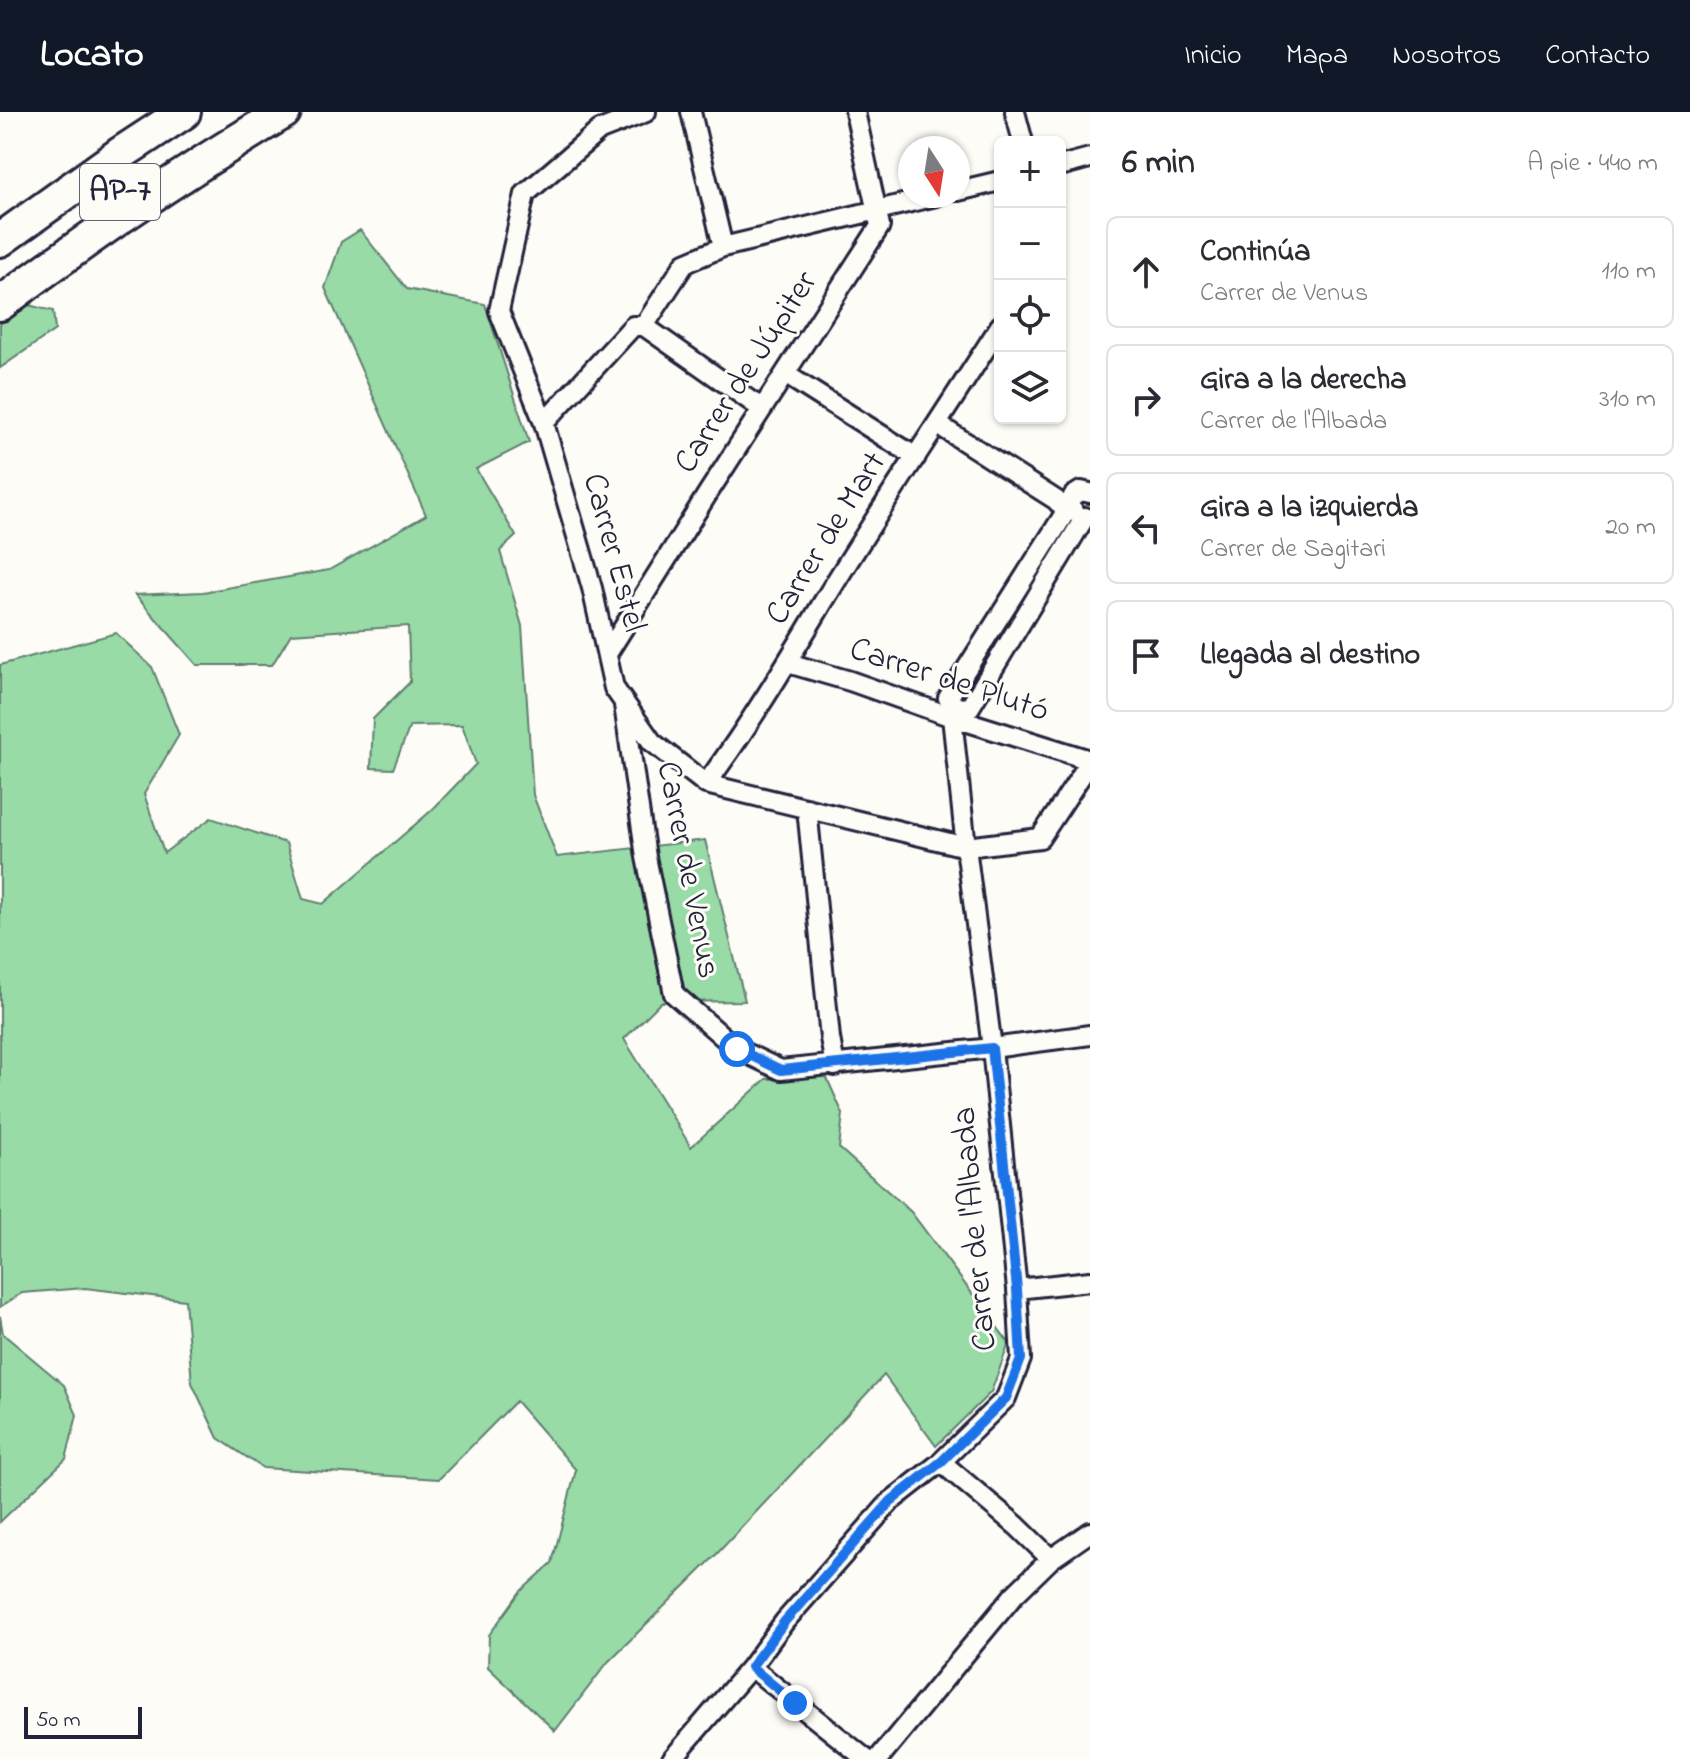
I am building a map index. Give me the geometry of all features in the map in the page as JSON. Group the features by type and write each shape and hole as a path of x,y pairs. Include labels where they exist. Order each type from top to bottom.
{"highway":[{"path":"0,217 184,112"},
{"name":"AP-7","path":"0,240 184,112"},
{"name":"AP-7","path":"0,278 158,166 244,112"},
{"path":"0,304 165,186 284,112"}],"street":[{"name":"Carrer Estel","path":"646,112 600,130 525,194 499,311 544,423 592,588 614,688 652,742 706,784 966,847"},
{"path":"691,112 723,247"},
{"name":"Carrer de Júpiter","path":"607,654 880,226 855,112"},
{"path":"1015,112 1021,136"},
{"path":"1066,164 1090,158"},
{"path":"970,188 994,182"},
{"path":"644,326 685,263 723,247 898,205"},
{"path":"544,423 633,326 644,326 763,408"},
{"name":"Carrer de Mart","path":"706,784 788,663 822,604 994,335"},
{"path":"785,374 916,457"},
{"path":"937,424 1056,500 1080,505"},
{"name":"Carrer de l'Albada","path":"672,1759 751,1667 785,1621 891,1501 941,1462 1006,1398 1021,1359 1017,1289 992,1048 966,847 955,713 948,698 1080,505 1090,472"},
{"name":"Carrer de Plutó","path":"788,663 955,713 1090,761"},
{"name":"Carrer de Venus","path":"624,702 646,857 674,994 737,1049 781,1070 1090,1035"},
{"path":"966,847 1040,838 1090,761"},
{"path":"807,808 835,1066"},
{"path":"1017,1289 1090,1281"},
{"path":"941,1462 1051,1559"},
{"path":"878,1759 1014,1595 1051,1559 1090,1532"},
{"path":"751,1667 866,1759"}],"green space":[{"path":"360,230 407,289 485,304 529,442 476,469 516,536 500,551 522,626 533,795 557,857 705,840 745,1001 661,1002 624,1039 691,1147 766,1079 826,1076 843,1114 839,1148 911,1212 1009,1343 991,1392 936,1446 884,1375 713,1558 608,1662 555,1731 488,1667 489,1635 520,1592 552,1563 576,1470 516,1401 439,1479 263,1468 218,1438 192,1383 185,1300 85,1288 22,1293 0,1307 0,665 116,633 152,667 179,735 144,794 164,853 211,818 286,843 303,899 323,904 432,810 476,764 462,725 410,726 393,769 371,768 373,719 410,682 408,626 291,634 272,665 197,665 135,595 203,592 329,570 426,515 325,288 341,242"},
{"path":"24,304 53,311 55,330 0,368 0,324"},
{"path":"0,1316 3,1334 64,1385 77,1415 66,1459 0,1522"}],"route":[{"path":"737,1049 781,1070 992,1048 1017,1289 1021,1359 1006,1398 941,1462 891,1501 785,1621 751,1667 795,1703"}]}
